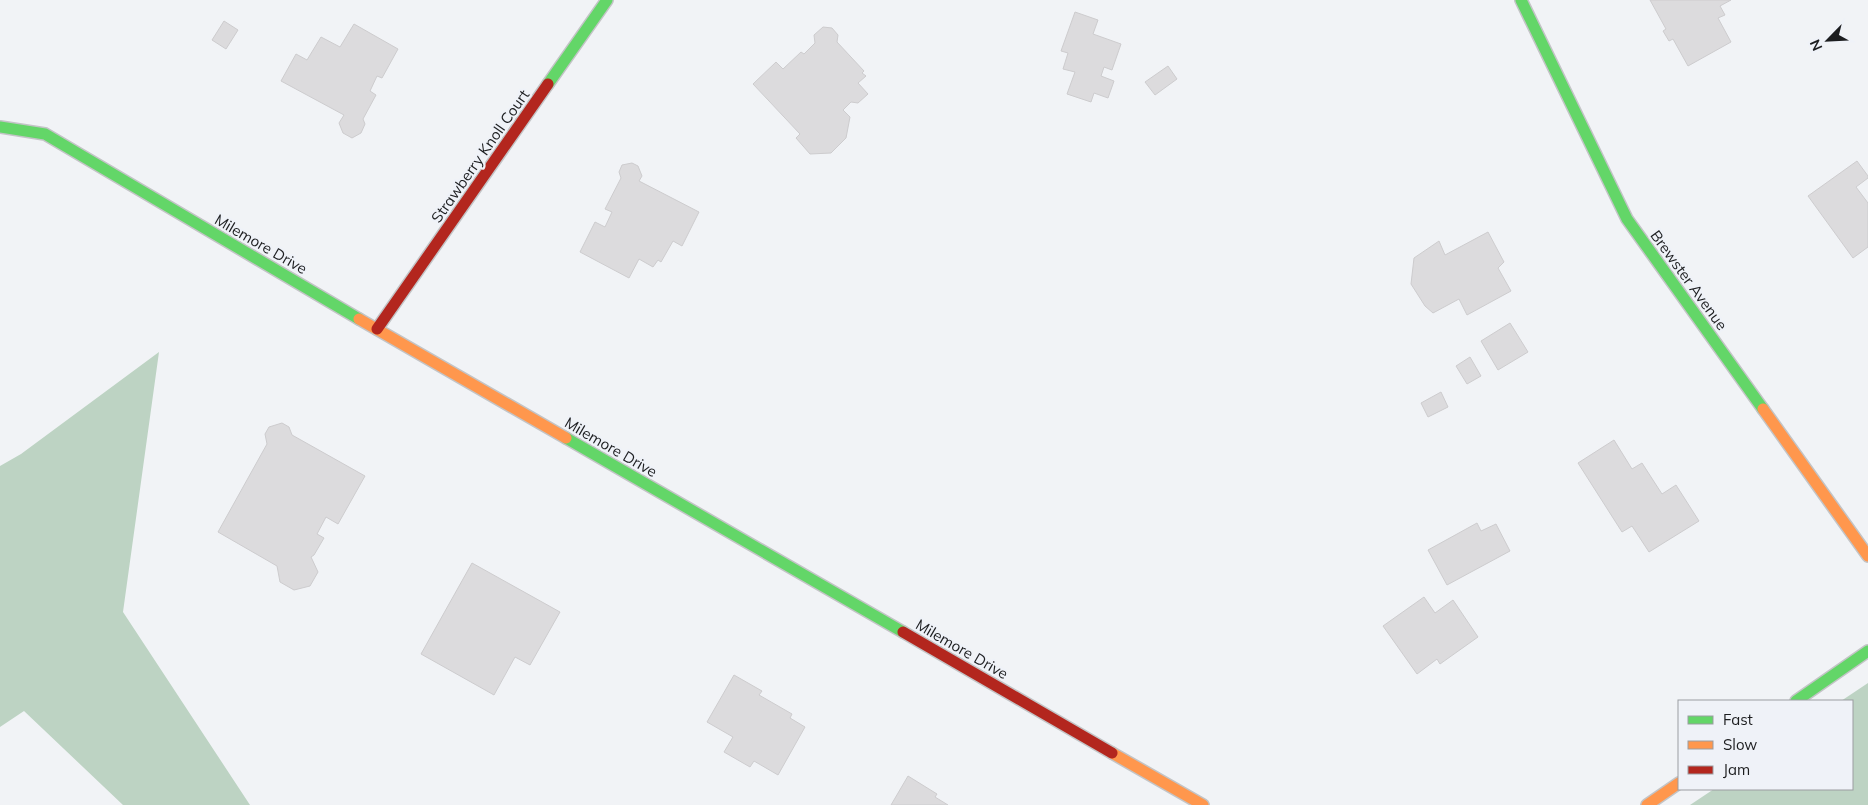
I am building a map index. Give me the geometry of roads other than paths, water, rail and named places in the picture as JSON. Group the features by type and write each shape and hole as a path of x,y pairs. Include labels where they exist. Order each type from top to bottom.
{"street":[{"name":"Strawberry Knoll Court","path":"377,329 607,0"},
{"name":"Brewster Avenue","path":"1522,0 1627,219 1868,556"},
{"name":"Milemore Drive","path":"0,128 45,134 377,329 1203,805"},
{"path":"1797,700 1868,651"},
{"path":"1647,805 1678,784"}]}
